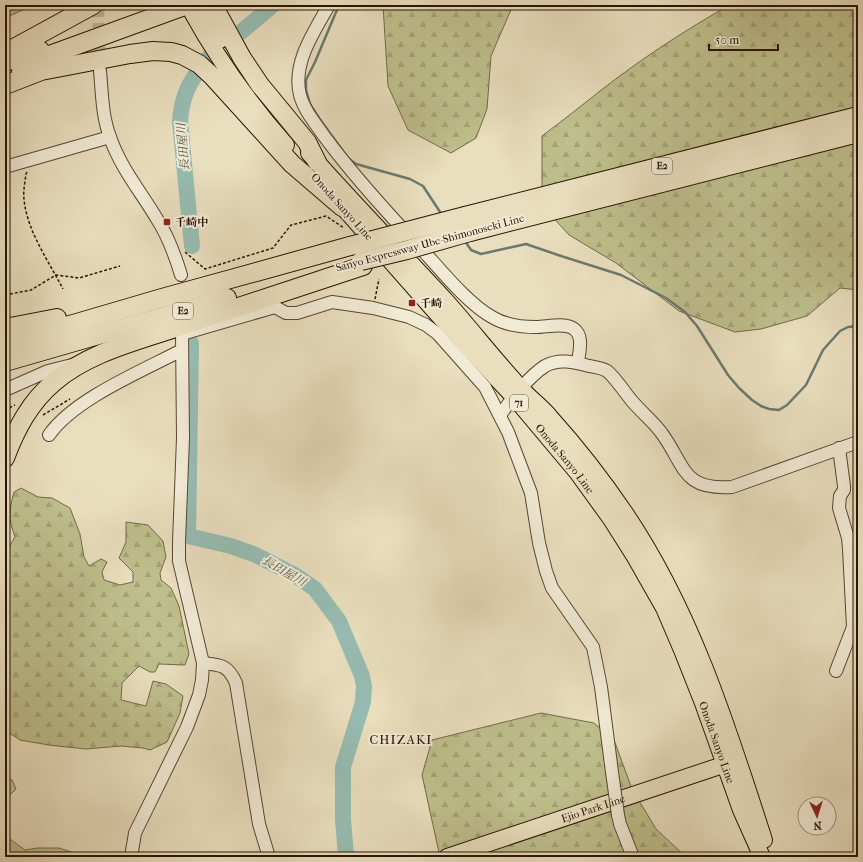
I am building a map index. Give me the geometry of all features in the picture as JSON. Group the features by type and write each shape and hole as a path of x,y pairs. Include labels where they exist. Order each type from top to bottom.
{"highway":[{"path":"5,54 93,5"},
{"path":"5,62 163,5"},
{"path":"213,5 242,58 260,85 307,142 317,162"},
{"path":"5,79 47,56 186,6"},
{"path":"5,85 41,72 130,54 161,51 182,55 199,64 213,77 292,164 342,207"},
{"name":"Sanyo Expressway Ube-Shimonoseki Line","path":"5,362 362,264 407,250 467,224 858,116"},
{"name":"Sanyo Expressway Ube-Shimonoseki Line","path":"5,344 162,298 350,239 467,224 858,133"},
{"path":"5,458 21,423 36,400 55,381 70,370 87,361 130,344 362,264"},
{"path":"5,328 162,298"}],"main road":[{"name":"Onoda Sanyo Line","path":"201,5 222,43 240,70 277,117 447,302 517,393"},
{"name":"Onoda Sanyo Line","path":"186,6 252,105 280,138 456,335 517,393 549,415 588,462 626,514 663,577 690,631 717,698 741,810 762,857"},
{"name":"Onoda Sanyo Line","path":"731,762 770,857"},
{"name":"Ejio Park Line","path":"448,857 731,762"}],"street":[{"path":"329,5 311,38 299,68 298,82 300,94 307,112 337,153 390,216 478,308 496,319 511,325 536,327 566,326 573,328 578,333 580,338 578,363"},
{"path":"100,70 105,117 110,137 122,165 158,219 168,237 181,275"},
{"path":"5,167 110,137"},
{"path":"131,857 135,834 187,727 199,695 202,680 203,662 179,562 183,438 182,334 275,306 286,313 297,313 332,302 373,308 409,317 426,326 438,334 485,387 508,432 531,493 539,543 552,588 593,647 601,687 618,815 633,857"},
{"path":"49,435 57,424 85,402 182,350"},
{"path":"5,390 48,371 87,361"},
{"path":"500,415 517,393 538,372 546,366 560,361 578,363 607,371 632,402 663,434 679,464 689,476 699,483 707,486 717,488 732,487 858,442"},
{"path":"836,671 852,627 848,538 839,508 840,496 844,490 844,486 839,448"},
{"path":"203,662 226,667 233,676 236,684 260,824 269,857"}],"path":[{"path":"40,157 26,174 23,197 27,217 36,238 63,289"},
{"path":"184,251 205,269 273,248 291,225 326,216 350,239"},
{"path":"5,295 31,290 56,275 79,278 120,266"},
{"path":"373,308 379,279"},
{"path":"5,410 18,404"}],"green space":[{"path":"5,5 23,5 25,9 5,18"},
{"path":"383,5 513,5 491,56 487,109 476,138 451,153 408,130 388,86"},
{"path":"730,5 858,5 858,290 840,288 807,316 761,329 735,332 679,311 616,263 569,235 549,213 542,190 542,136 647,56 696,24"},
{"path":"21,488 38,497 52,498 70,508 80,534 84,557 89,566 101,559 107,562 102,572 104,580 120,585 133,582 133,572 119,558 126,542 126,522 148,525 163,541 166,557 160,573 161,580 171,588 179,606 189,654 185,665 159,664 155,672 150,672 139,666 122,683 121,700 146,706 153,681 166,684 183,696 180,713 167,742 150,750 121,746 86,749 20,740 5,730 5,548 9,547 15,537 11,525 10,510 14,492"},
{"path":"541,713 594,723 614,740 632,789 656,829 686,857 440,857 422,775 432,740"},
{"path":"5,778 12,780 16,789 5,798"},
{"path":"5,834 25,850 37,848 59,848 86,857 5,857"}],"waterway":[{"name":"長田屋川","path":"241,32 273,5"},
{"path":"339,5 306,80 306,90 310,104 348,158 356,164 410,179 423,186 442,215"},
{"name":"長田屋川","path":"192,246 180,122 181,111 185,94 189,86 210,56"},
{"path":"465,241 471,250 481,254 526,244 621,275 666,298 685,312 697,326 728,375 739,388 752,400 769,409 779,410 787,405 806,385 823,350 840,331 848,327 858,326"},
{"name":"長田屋川","path":"191,343 188,536 231,546 256,555 295,575 315,589 339,621 362,676 364,686 363,702 343,767 343,819 346,857"}],"tunnel":[{"path":"98,5 100,66"}],"place":[{"name":"千崎中","path":"167,222"},
{"name":"千崎","path":"412,303"}],"district":[{"name":"CHIZAKI","path":"401,739"}]}
